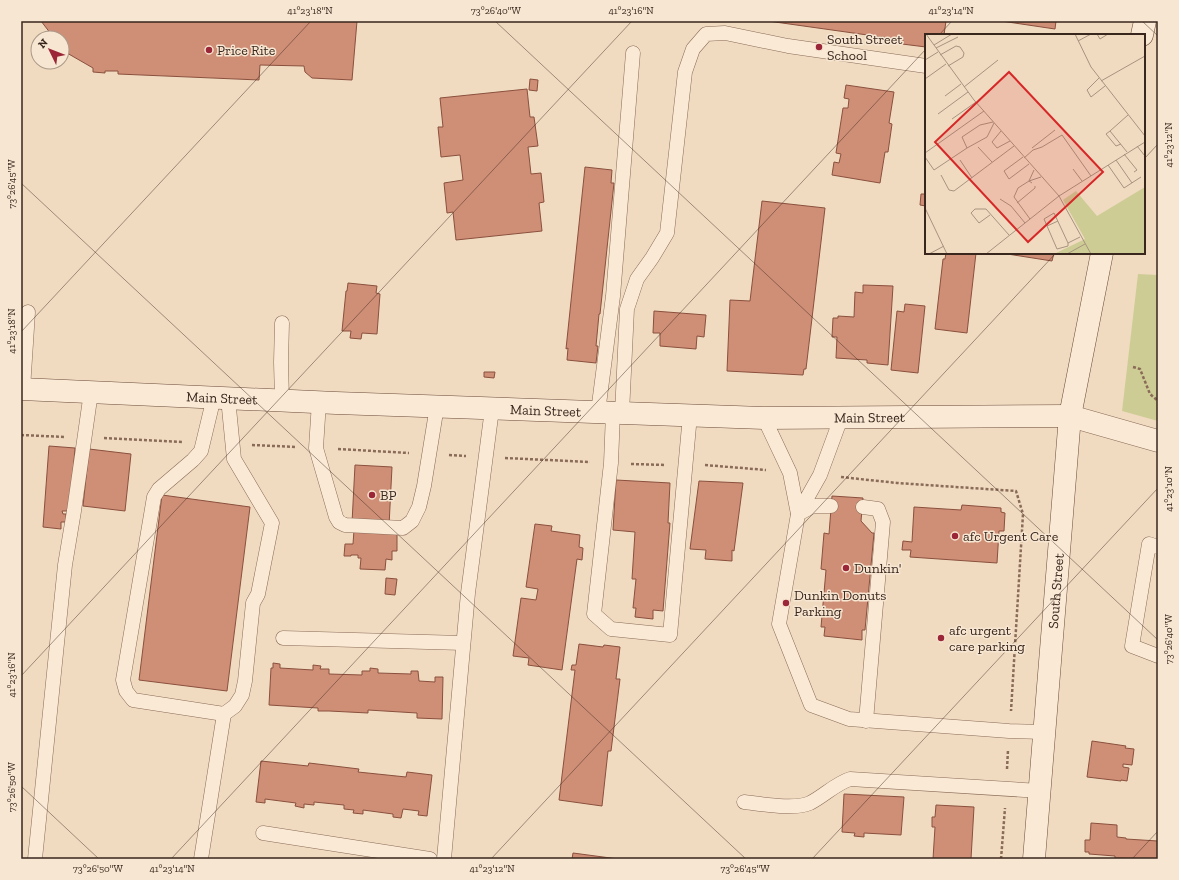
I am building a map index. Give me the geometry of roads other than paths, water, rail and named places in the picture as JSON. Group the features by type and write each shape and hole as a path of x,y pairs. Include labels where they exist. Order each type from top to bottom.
{"main road":[{"path":"1142,34 1145,21"},
{"name":"South Street","path":"1034,859 1070,416 1102,254"},
{"name":"Main Street","path":"22,389 492,409 764,418 1070,416 1158,441"}],"lane":[{"path":"611,413 627,309 637,279 667,233 685,72 693,49 706,34 725,33 788,46 925,66"},
{"path":"633,53 613,296 611,464 594,614 611,629 670,635 690,415"},
{"path":"22,389 28,312"},
{"path":"282,323 282,400"},
{"path":"35,859 65,566 91,392"},
{"path":"221,398 233,444 234,459 272,523 258,594 253,603 245,681 242,695 235,706 224,714 133,700 126,691 123,680 154,497 159,489 202,451 203,443 221,398"},
{"path":"319,402 316,448 336,517 339,522 345,524 403,528 412,521 419,507 437,406"},
{"path":"444,859 468,593 492,409"},
{"path":"764,418 790,473 798,514"},
{"path":"841,418 820,475 798,514 779,624 811,705 849,719 866,721 1009,731 1045,732"},
{"path":"798,514 813,506 831,506"},
{"path":"863,507 878,509 883,522 866,721"},
{"path":"1158,547 1149,544 1132,646 1158,656"},
{"path":"283,638 463,643"},
{"path":"201,859 224,714"},
{"path":"744,802 798,806 809,803 841,782 850,779 1040,791"},
{"path":"263,833 430,859"}],"place":[{"name":"South Street School","path":"819,47"},
{"name":"Price Rite","path":"209,50"},
{"name":"BP","path":"372,495"},
{"name":"afc Urgent Care","path":"955,536"},
{"name":"Dunkin'","path":"846,568"},
{"name":"Dunkin Donuts Parking","path":"786,603"},
{"name":"afc urgent care parking","path":"941,638"}]}
